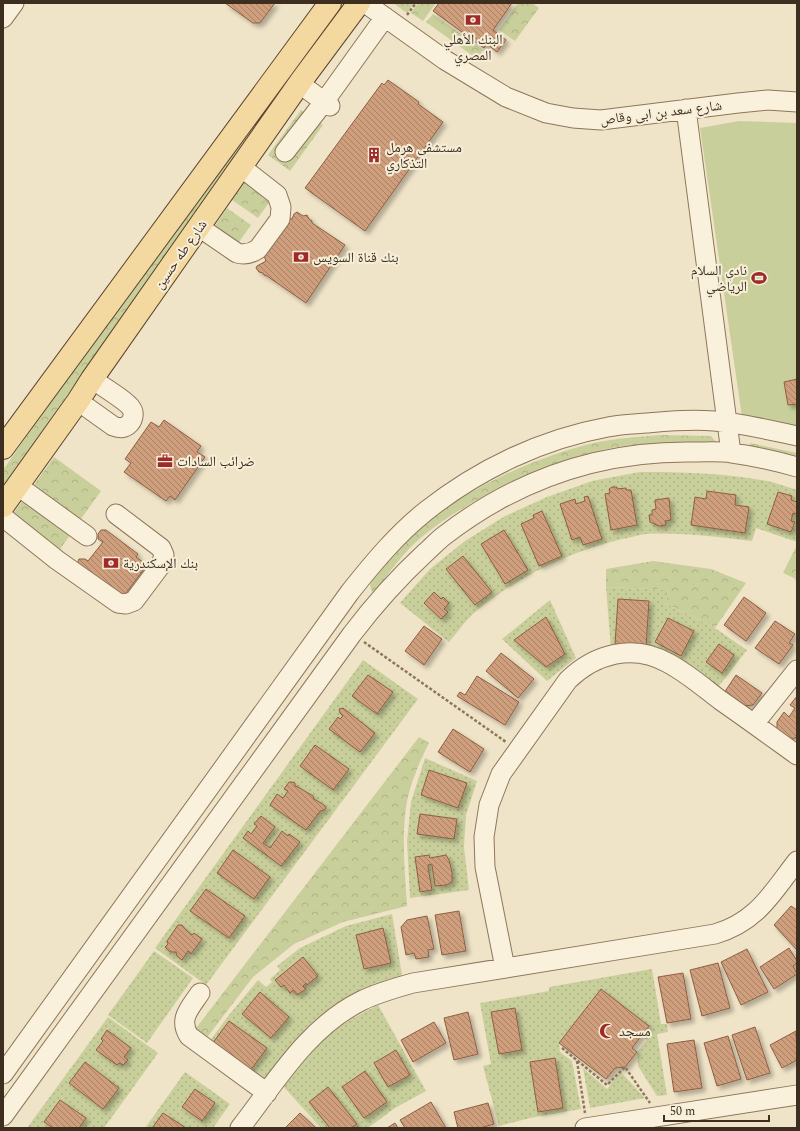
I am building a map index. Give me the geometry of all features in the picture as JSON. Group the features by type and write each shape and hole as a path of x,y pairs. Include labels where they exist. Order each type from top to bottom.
{"main road":[{"name":"شارع طه حسين","path":"3,448 330,3"},
{"name":"شارع طه حسين","path":"3,506 78,402 92,379 241,167 359,3"}],"street":[{"path":"3,18 14,3"},
{"name":"شارع سعد بن ابى وقاص","path":"365,3 445,60 506,97 546,113 573,118 601,120 768,100 797,102"},
{"path":"285,152 327,104 385,17"},
{"path":"300,84 327,104"},
{"path":"686,109 731,453"},
{"path":"199,227 237,253 243,254 258,249 280,219 281,207 278,194 241,167"},
{"path":"78,402 118,428 123,428 131,421 133,413 130,406 92,379"},
{"path":"3,1074 350,592 382,552 426,511 471,479 510,458 561,438 609,426 681,420 728,422 749,425 797,436"},
{"path":"3,1116 352,634 373,607 407,569 444,535 485,506 530,483 577,466 625,456 676,451 731,453 797,467"},
{"path":"18,486 87,536"},
{"path":"3,516 57,560 118,603 126,604 134,601 163,563 164,555 161,548 116,514"},
{"path":"350,592 373,607"},
{"path":"505,968 485,867 485,821 494,789 501,774 568,680 576,672 596,659 619,653 644,654 656,657 667,662 797,755"},
{"path":"754,724 797,670"},
{"path":"240,1128 302,1047 329,1022 360,1002 383,992 412,983 715,934 728,930 740,925 762,906 797,861"},
{"path":"200,993 186,1015 185,1027 189,1036 267,1093"},
{"path":"586,1128 641,1124 659,1116 797,1095"}],"path":[{"path":"352,634 518,750"},
{"path":"562,1048 607,1085 626,1067 659,1116"},
{"path":"577,1061 586,1128"}],"green space":[{"path":"332,3 339,3 342,5 3,486 3,470"},
{"path":"393,3 414,3 407,13"},
{"path":"418,3 436,3 423,21 411,13"},
{"path":"518,3 532,3 539,8 515,41 499,30"},
{"path":"433,14 483,50 477,59 426,22"},
{"path":"301,110 323,125 290,171 268,155"},
{"name":"نادي السلام الرياضي","path":"739,121 797,123 797,428 742,417 700,128"},
{"path":"247,179 273,197 258,218 232,200"},
{"path":"227,208 251,225 237,245 213,229"},
{"path":"660,435 711,436 716,442 713,447 644,444 608,449 579,456 518,480 488,494 460,510 435,527 410,548 378,588 372,592 370,585 376,575 387,560 407,539 429,520 482,486 538,460 566,451 610,440"},
{"path":"750,443 797,453 797,458 751,450"},
{"path":"54,457 101,491 78,523 31,489"},
{"path":"640,472 735,476 771,482 797,490 797,542 756,528 752,541 699,535 643,534 602,544 562,559 506,589 473,614 449,642 400,603 430,569 465,541 505,516 547,497 592,481"},
{"path":"25,497 73,531 58,552 10,518"},
{"path":"797,545 797,583 794,578 783,573"},
{"path":"653,561 711,569 746,583 715,628 665,603 669,590 606,587 606,569"},
{"path":"606,587 669,590 665,603 715,628 747,650 715,691 611,649"},
{"path":"550,600 576,658 547,681 502,639"},
{"path":"363,660 418,699 206,985 155,948"},
{"path":"419,737 429,743 419,764 411,787 405,814 404,854 407,906 343,922 294,944 253,977 202,1044 190,1036"},
{"path":"425,758 477,781 466,815 464,847 469,890 410,898 407,841 411,802"},
{"path":"392,914 403,981 368,989 337,1004 307,1027 268,1079 259,1080 206,1046 258,980 266,987 272,982 270,979 280,970 277,966 300,948 346,926"},
{"path":"154,951 193,978 147,1043 108,1015"},
{"path":"652,969 661,1024 667,1024 668,1032 657,1034 667,1095 657,1096 638,1066 637,1052 647,1040 642,1036 649,1026 601,989 559,1043 560,1052 572,1061 581,1109 530,1118 499,1126 483,1066 491,1064 480,1003 549,991 549,987"},
{"path":"378,1005 426,1091 395,1108 368,1128 321,1128 282,1085 322,1038 342,1024"},
{"path":"108,1017 158,1053 104,1128 27,1128"},
{"path":"583,1068 607,1089 621,1072 645,1098 590,1108"},
{"path":"185,1072 230,1104 213,1128 145,1128"}],"building":[{"path":"225,3 275,3 260,23 253,23"},
{"name":"البنك الأهلي المصري","path":"439,3 512,3 493,30 506,40 497,52 487,44 484,48 433,11"},
{"name":"مستشفى هرمل التذكاري","path":"388,80 419,102 418,104 443,122 365,231 305,188 382,83 384,85"},
{"name":"بنك قناة السويس","path":"297,212 303,216 307,215 312,223 345,245 306,303 263,273 259,272 256,268 266,261 263,253 285,218 292,219 294,214"},
{"path":"797,379 797,404 788,405 784,382"},
{"name":"ضرائب السادات","path":"164,420 201,446 197,452 205,457 175,500 170,496 166,501 124,472 131,463 125,459 151,422 159,427"},
{"path":"612,487 631,490 637,525 611,530 605,494 610,493 609,489"},
{"path":"707,491 736,495 735,505 749,507 745,533 691,525 695,497 706,499"},
{"path":"778,492 792,496 791,500 797,502 797,512 796,514 793,513 791,521 795,522 791,532 767,524"},
{"path":"588,496 602,539 583,545 580,537 572,540 560,504 575,499 576,504 585,501 584,497"},
{"path":"669,498 671,520 665,521 666,525 659,526 650,522 649,515 652,515 652,510 656,509 655,500"},
{"path":"542,511 562,556 539,566 521,524 534,518 533,515"},
{"name":"بنك الإسكندرية","path":"101,530 106,530 138,554 136,557 147,565 123,597 77,564 79,559 85,559 88,561 103,542 98,539 98,534"},
{"path":"504,530 528,570 505,584 481,544"},
{"path":"463,556 492,592 475,605 446,569"},
{"path":"434,592 441,599 443,597 449,603 444,609 448,612 441,619 424,603"},
{"path":"744,597 766,613 746,641 724,625"},
{"path":"618,599 649,601 646,647 615,644"},
{"path":"546,617 565,654 546,667 514,640"},
{"path":"668,618 694,631 681,656 655,642"},
{"path":"775,621 795,634 789,643 793,645 779,664 755,648"},
{"path":"424,626 442,639 424,665 405,651"},
{"path":"719,644 734,655 722,673 706,662"},
{"path":"501,653 534,679 518,698 486,671"},
{"path":"368,675 393,692 377,714 352,696"},
{"path":"736,675 762,693 753,705 743,706 724,693"},
{"path":"477,676 519,702 505,725 457,696 460,692 465,695"},
{"path":"797,696 797,736 791,739 777,729 777,722 784,712 789,717 795,708 790,705"},
{"path":"343,708 375,733 360,752 329,729 338,717 340,719 343,716 339,709"},
{"path":"453,729 484,749 470,772 438,752"},
{"path":"315,745 349,769 333,790 300,766"},
{"path":"429,770 467,783 458,808 421,795"},
{"path":"289,782 295,783 295,786 313,796 314,799 326,808 320,811 306,830 270,805 277,794 283,798 288,791 284,789"},
{"path":"420,814 457,819 454,839 417,834"},
{"path":"261,816 275,827 263,843 270,848 282,831 300,842 281,866 243,838 248,831 251,834 257,826 254,824"},
{"path":"233,850 270,877 254,899 217,873"},
{"path":"429,855 430,858 446,855 452,872 452,882 446,885 435,886 432,865 429,864 428,867 432,890 420,892 415,857"},
{"path":"206,889 245,916 229,938 190,911"},
{"path":"791,906 797,910 797,950 774,925"},
{"path":"459,911 466,951 442,955 435,915"},
{"path":"427,916 434,949 428,950 429,957 416,959 414,953 406,955 401,927 407,920"},
{"path":"178,925 182,925 192,935 194,933 202,939 191,954 188,951 182,960 177,956 176,952 170,952 165,947 168,944 167,941"},
{"path":"383,928 391,963 364,969 356,935"},
{"path":"789,948 797,961 797,963 793,966 797,974 774,989 760,967"},
{"path":"747,949 768,992 741,1005 721,962"},
{"path":"303,957 318,976 307,985 306,983 303,986 306,989 297,995 293,990 290,993 284,985 281,987 275,980"},
{"path":"718,963 730,1008 702,1016 690,970"},
{"path":"683,973 691,1019 667,1023 658,977"},
{"name":"مسجد","path":"601,989 649,1026 632,1048 637,1052 625,1067 615,1068 606,1079 559,1043"},
{"path":"260,992 289,1017 271,1038 242,1014"},
{"path":"515,1008 522,1050 499,1054 491,1012"},
{"path":"468,1012 478,1054 454,1060 444,1018"},
{"path":"229,1021 267,1048 250,1071 212,1044"},
{"path":"434,1022 446,1043 413,1062 401,1040"},
{"path":"755,1027 770,1073 747,1080 732,1035"},
{"path":"107,1030 131,1048 124,1057 128,1060 123,1065 119,1063 117,1065 96,1050 103,1041 101,1039"},
{"path":"796,1031 797,1060 782,1068 770,1045"},
{"path":"728,1036 741,1079 717,1086 704,1043"},
{"path":"694,1040 702,1088 674,1092 667,1044"},
{"path":"396,1050 410,1075 388,1087 374,1063"},
{"path":"555,1058 563,1108 538,1112 530,1062"},
{"path":"85,1062 119,1088 103,1109 69,1083"},
{"path":"365,1071 387,1102 364,1118 342,1087"},
{"path":"328,1087 357,1124 351,1128 330,1128 309,1102"},
{"path":"195,1089 215,1103 202,1121 182,1107"},
{"path":"60,1100 86,1118 79,1128 53,1128 44,1122"},
{"path":"431,1102 446,1128 405,1128 400,1120"},
{"path":"488,1103 494,1124 480,1128 458,1128 454,1112"},
{"path":"163,1113 186,1128 152,1128"},
{"path":"300,1113 316,1128 285,1128"},
{"path":"395,1123 398,1128 387,1128"}],"place":[{"name":"البنك الأهلي المصري","path":"473,20"},
{"name":"مستشفى هرمل التذكاري","path":"374,155"},
{"name":"بنك قناة السويس","path":"301,257"},
{"name":"نادي السلام الرياضي","path":"759,278"},
{"name":"ضرائب السادات","path":"165,461"},
{"name":"بنك الإسكندرية","path":"111,563"},
{"name":"مسجد","path":"607,1031"}]}
